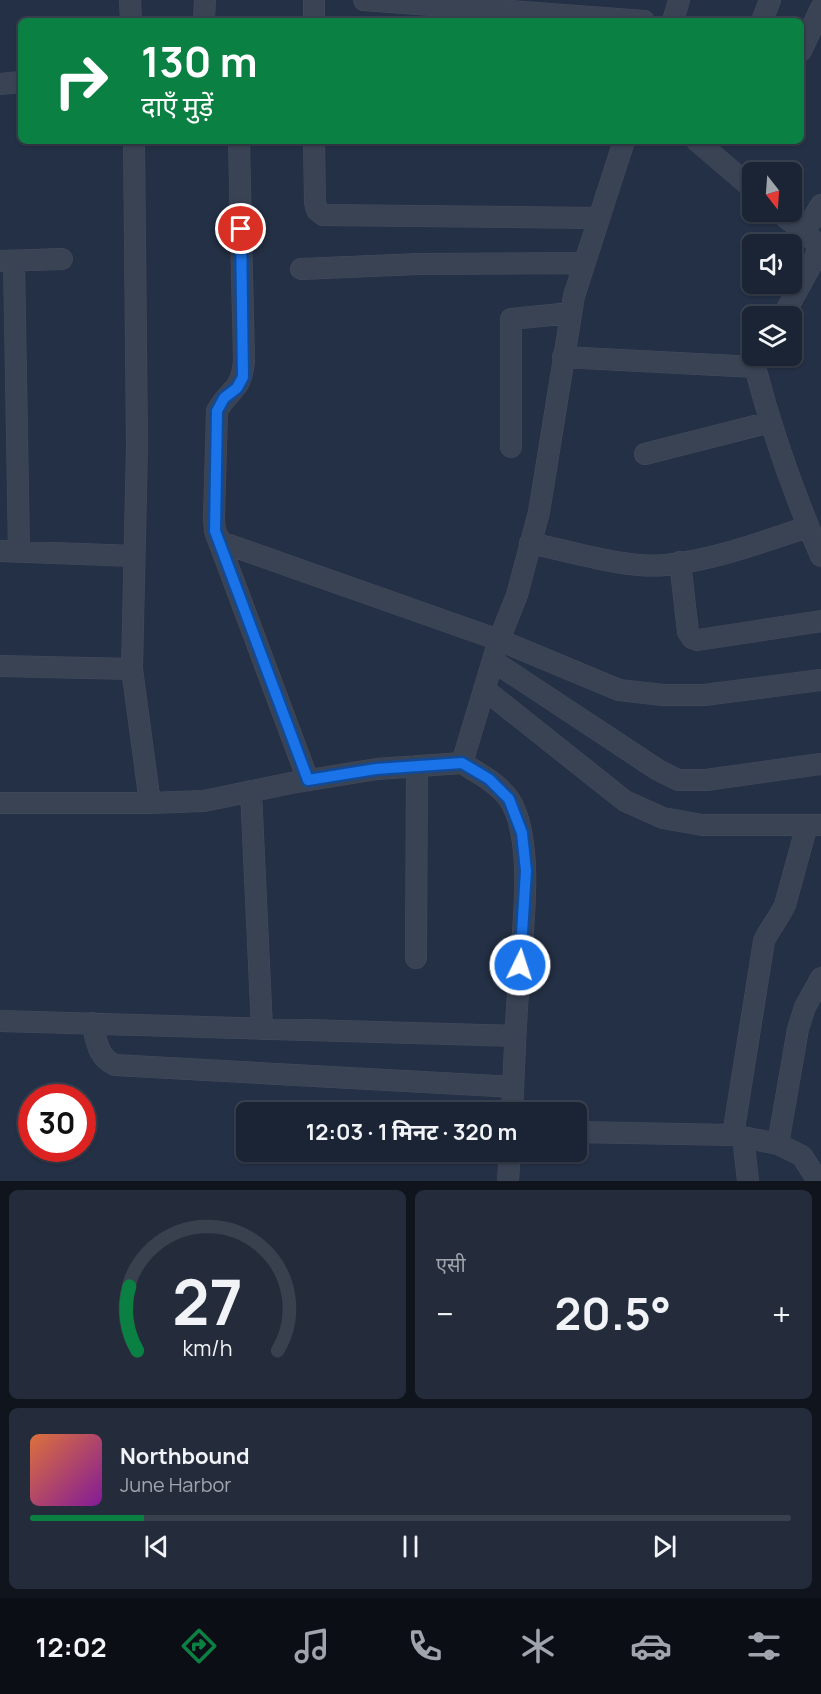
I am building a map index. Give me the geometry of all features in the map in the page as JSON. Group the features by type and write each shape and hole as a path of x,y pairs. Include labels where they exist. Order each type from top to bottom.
{"street":[{"path":"130,0 131,18"},
{"path":"204,18 205,0"},
{"path":"314,0 314,18"},
{"path":"364,0 604,18"},
{"path":"674,18 679,0"},
{"path":"763,18 770,0"},
{"path":"804,45 821,8"},
{"path":"0,84 18,82"},
{"path":"134,144 137,446 132,669 150,803"},
{"path":"239,144 244,361 243,377 237,388 224,398 217,411 215,531 308,780"},
{"path":"314,144 315,202 317,210 323,215 598,218"},
{"path":"462,763 499,640 517,595 539,512 571,313 584,263 623,144"},
{"path":"700,144 742,180"},
{"path":"804,233 821,206"},
{"path":"789,306 815,258 818,248 815,240 791,222"},
{"path":"62,259 7,261 10,551 134,556"},
{"path":"301,269 420,264 584,263"},
{"path":"512,447 511,319 571,313"},
{"path":"563,357 742,361"},
{"path":"759,366 770,422 808,527 821,556"},
{"path":"645,454 770,422"},
{"path":"530,543 615,562 664,565 720,556 808,527"},
{"path":"215,531 220,542 499,640 619,690 663,695 704,695 821,681"},
{"path":"680,562 688,632 692,638 698,640 821,621"},
{"path":"493,661 658,770 678,780 706,780 821,764"},
{"path":"0,666 132,669"},
{"path":"484,689 625,801 663,818 702,825 814,825 780,917 764,941 738,1136 748,1181"},
{"path":"0,803 204,801 376,769 462,763 489,779 509,799 522,833 526,871 512,1102"},
{"path":"416,957 417,766"},
{"path":"251,791 262,1029"},
{"path":"778,1144 798,1029 805,1007 821,978"},
{"path":"0,1021 515,1036"},
{"path":"92,1023 99,1050 106,1061 115,1065 513,1088"},
{"path":"587,1132 738,1136 778,1144 802,1156 819,1181"},
{"path":"508,1181 509,1162"},
{"path":"819,1181 821,1176"}],"route":[{"path":"241,229 243,377 237,388 224,398 217,411 215,531 308,780 376,769 462,763 489,779 509,799 522,833 526,871 520,965"}]}
